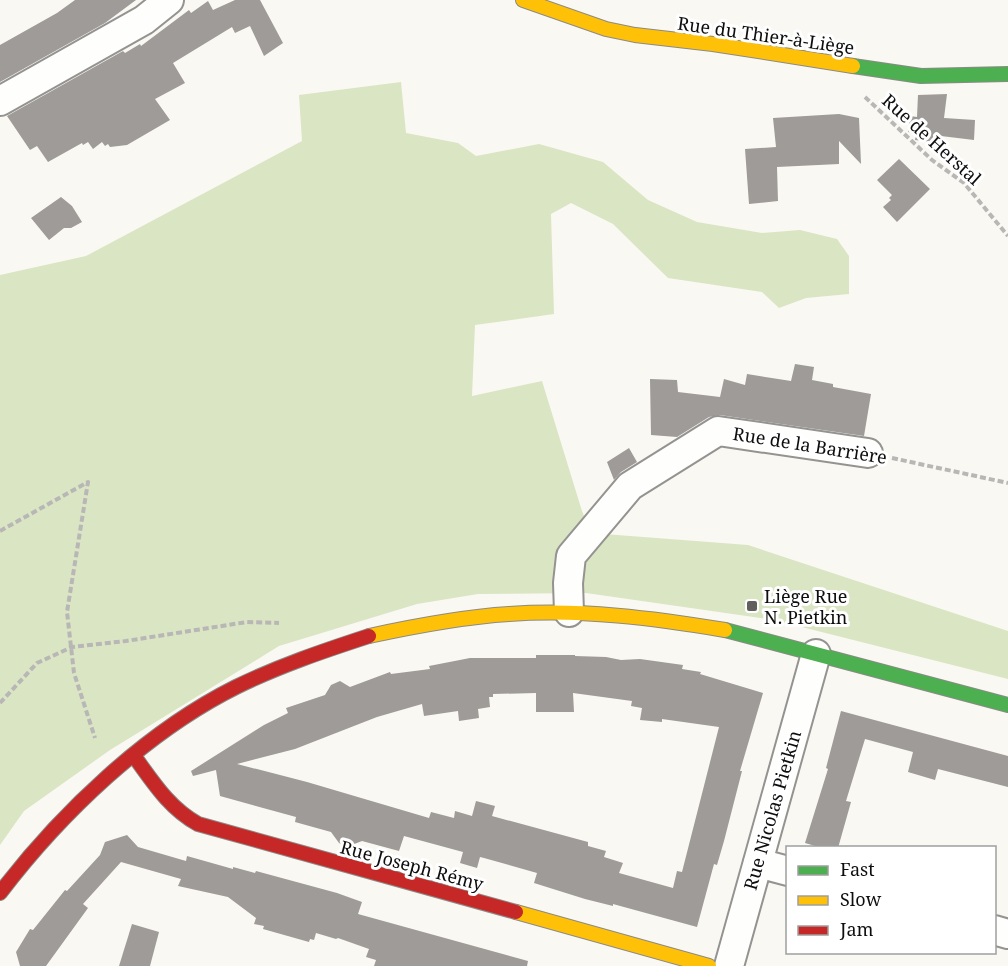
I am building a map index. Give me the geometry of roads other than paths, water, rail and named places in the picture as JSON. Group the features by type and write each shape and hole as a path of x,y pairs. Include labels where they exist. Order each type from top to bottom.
{"street":[{"path":"0,101 144,20 169,0"},
{"name":"Rue du Thier-à-Liège","path":"523,0 606,29 921,76 1008,74"},
{"name":"Rue de la Barrière","path":"569,612 568,583 571,556 630,486 717,431 868,453"},
{"path":"0,893 46,836 78,802 172,726 231,690 286,664 330,647 412,624 502,613 569,612 688,622 1008,705"},
{"name":"Rue Nicolas Pietkin","path":"729,966 816,654"},
{"name":"Rue Joseph Rémy","path":"134,756 174,809 186,819 198,824 709,966"},
{"path":"758,863 786,871"}],"place":[{"name":"Liège Rue N. Pietkin","path":"752,606"}]}
